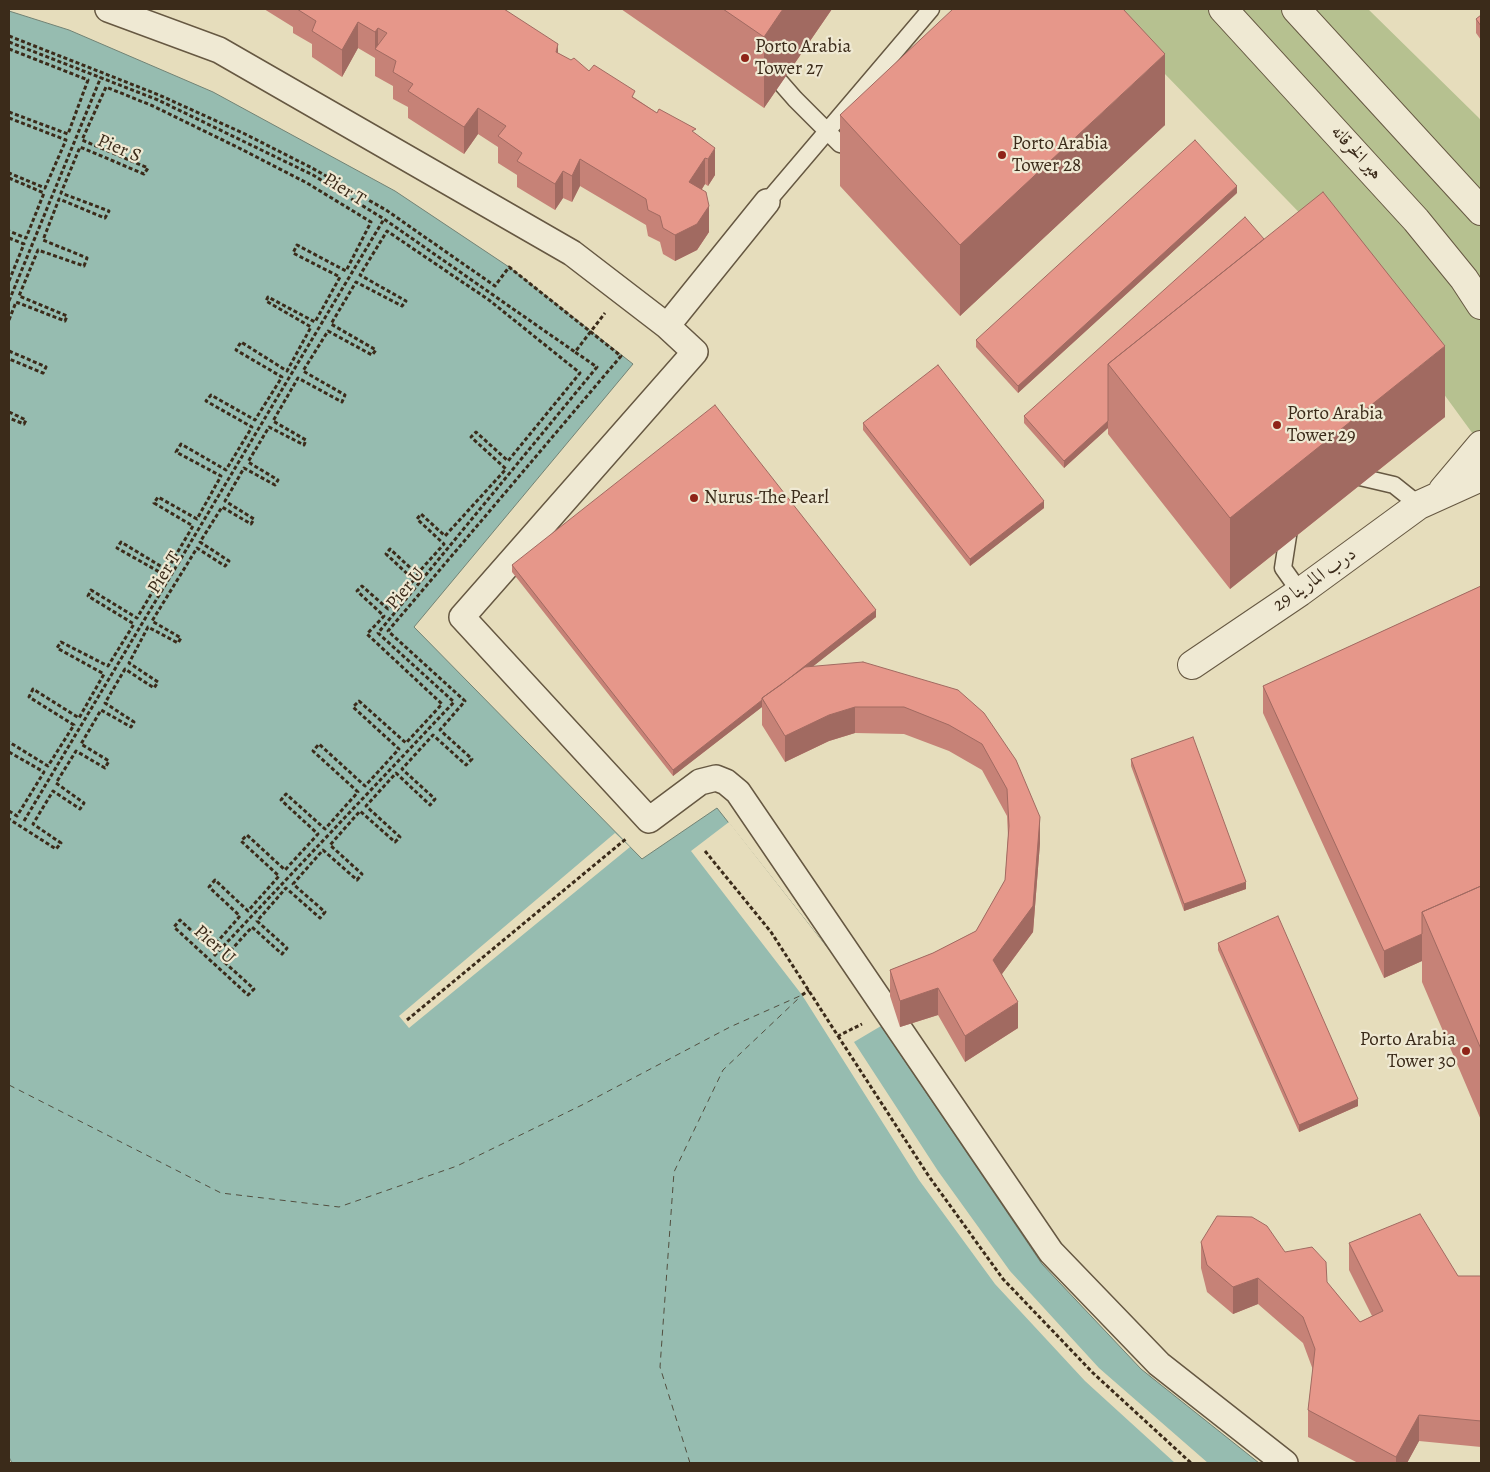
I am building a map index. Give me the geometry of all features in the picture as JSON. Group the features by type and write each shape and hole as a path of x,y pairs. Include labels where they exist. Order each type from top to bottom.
{"street":[{"path":"108,9 219,50 572,252 667,326 695,352 462,617 649,820 700,782 716,778 726,782 738,792 1051,1252 1160,1364 1285,1463"},
{"name":"هير الخرقانه","path":"1223,9 1416,220 1464,279 1481,305"},
{"path":"1296,9 1481,211"},
{"path":"667,326 767,202"},
{"name":"درب المارينا 29","path":"1192,665 1300,592 1429,500 1481,445"},
{"name":"درب المارينا 29","path":"1429,500 1481,477"}],"lane":[{"path":"767,202 931,9"},
{"path":"764,50 766,66 840,144 861,150 874,141"},
{"path":"1330,482 1344,473 1394,486 1429,500"},
{"path":"1293,504 1283,568 1300,592"}],"path":[{"name":"Pier T","path":"9,36 112,75 245,134 312,168 386,210 495,286"},
{"path":"9,42 158,100 304,170 384,218 598,367 378,633 454,702 214,956"},
{"path":"9,49 88,80 68,134 9,112"},
{"path":"9,301 101,77"},
{"name":"Pier S","path":"9,320 16,302 65,321 67,316 19,296 38,250 84,266 88,258 43,240 59,199 105,218 109,211 61,193 80,147 144,174 148,168 82,140 106,88 153,106 239,148"},
{"path":"9,118 66,140 45,188 9,173"},
{"name":"Pier T","path":"9,742 48,766 74,725 29,697 33,689 78,718 104,674 57,648 61,642 108,666 134,624 88,596 92,590 137,618 163,574 117,548 121,542 167,570 193,526 154,504 158,497 197,519 222,476 176,452 181,444 226,470 252,427 206,401 211,395 255,420 282,377 236,350 241,342 287,370 311,327 266,301 268,297 315,322 340,277 293,253 297,245 346,271 370,222 307,183 239,148"},
{"path":"9,178 44,193 26,238 9,231"},
{"path":"24,821 384,218"},
{"name":"Pier T","path":"9,819 56,849 61,844 33,824 53,791 80,809 84,802 56,783 76,751 105,768 109,761 81,744 101,710 131,727 134,722 105,703 125,669 154,688 158,682 128,663 148,627 178,643 182,638 152,621 197,548 225,566 229,561 200,542 222,507 251,524 254,519 225,501 244,468 275,485 278,480 248,462 270,427 304,445 306,440 273,421 298,378 342,402 345,395 303,371 328,331 372,355 376,350 330,324 356,282 402,306 406,301 360,275 387,230 490,300"},
{"path":"9,238 24,244 9,281"},
{"name":"Pier U","path":"490,300 580,374 508,461 476,432 471,438 506,469 445,536 421,514 417,519 444,544 417,574 390,549 386,554 414,580 388,609 362,586 358,591 384,616 367,634 442,704 406,743 359,701 353,707 400,749 365,786 319,744 313,751 358,792 325,829 286,794 281,800 318,834 286,870 247,834 241,841 279,876 248,911 214,880 209,887 240,916 211,948 180,920 174,927 248,995 254,989 222,960 252,927 282,954 287,948 257,921 286,888 320,918 325,912 293,884 323,850 356,880 362,874 330,845 360,812 395,842 400,837 366,806 396,773 430,805 436,798 402,769 433,735 466,765 472,759 440,730 465,701 388,631 621,356 509,267 495,286"},
{"path":"575,352 591,332"},
{"path":"9,351 46,367 43,373 9,359"},
{"path":"9,412 26,420 24,424 9,418"},
{"path":"9,752 44,772 17,816 9,811"},
{"path":"407,1020 649,820"},
{"path":"705,851 771,932 928,1175 1003,1279 1093,1373 1191,1463"},
{"path":"802,994 808,990"},
{"path":"838,1036 887,1012"}],"green space":[{"path":"1102,9 1368,9 1479,118 1481,121 1481,445 1349,264"}],"water":[{"path":"9,11 69,30 213,92 395,191 509,267 633,364 414,627 642,859 717,808 836,959 1042,1264 1141,1369 1259,1463 12,1463 9,1457"}],"pier":[{"path":"729,822 836,959 881,1026 854,1042 938,1171 1010,1271 1099,1368 1208,1463 1175,1463 1085,1381 995,1284 919,1180 802,995 691,851"},
{"path":"615,833 630,847 409,1028 399,1016"}],"building":[{"path":"297,9 504,9 558,44 556,52 571,60 574,58 589,71 594,65 635,91 632,97 657,113 659,109 696,129 692,131 715,148 708,159 705,158 689,182 706,192 709,206 697,224 675,235 663,228 660,216 648,210 646,199 580,159 572,176 563,171 555,184 517,161 522,153 498,136 506,126 478,108 464,127 408,91 413,84 393,72 396,61 375,49 387,33 378,28 375,32 358,22 342,50 312,31 316,21"},
{"path":"723,9 783,9 764,37"},
{"path":"953,9 1123,9 1165,54 960,245 840,115"},
{"path":"1481,15 1481,26 1476,19"},
{"path":"1195,140 1237,186 1018,386 976,340"},
{"name":"Porto Arabia Tower 29","path":"1323,192 1445,346 1230,518 1108,364"},
{"path":"1245,217 1264,239 1108,364 1108,421 1064,461 1024,416"},
{"path":"938,365 1044,501 970,559 863,423"},
{"path":"715,405 876,610 673,770 512,565"},
{"path":"1481,586 1481,886 1422,912 1422,934 1384,951 1263,686"},
{"path":"863,662 958,690 984,713 1016,760 1040,817 1033,906 993,960 1018,1002 965,1036 938,988 900,1001 890,970 933,953 976,931 1005,880 1009,826 1007,789 982,744 949,725 904,707 855,707 829,715 785,736 762,698 805,667"},
{"path":"1193,737 1246,882 1184,904 1131,759"},
{"path":"1481,886 1481,1049 1422,912"},
{"path":"1278,916 1358,1099 1299,1125 1218,943"},
{"path":"1420,1214 1458,1276 1481,1276 1481,1421 1419,1415 1396,1457 1308,1410 1315,1349 1303,1317 1258,1278 1233,1287 1207,1265 1201,1242 1217,1216 1252,1217 1267,1226 1285,1252 1312,1247 1326,1262 1327,1282 1360,1322 1383,1311 1349,1243"}],"ferry route":[{"path":"9,1085 221,1193 339,1207 457,1166 584,1104 730,1027 802,995"},
{"path":"690,1463 660,1367 674,1172 723,1070 800,997"}],"place":[{"name":"Porto Arabia Tower 27","path":"745,58"},
{"name":"Porto Arabia Tower 28","path":"1002,155"},
{"name":"Porto Arabia Tower 29","path":"1277,425"},
{"name":"Nurus-The Pearl","path":"694,498"},
{"name":"Porto Arabia Tower 30","path":"1466,1051"}]}
